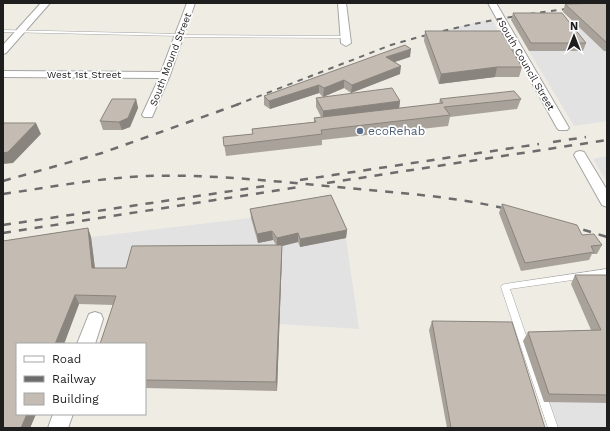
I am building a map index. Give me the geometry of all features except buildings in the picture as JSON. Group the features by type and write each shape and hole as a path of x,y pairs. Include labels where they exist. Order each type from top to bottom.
{"street":[{"path":"3,51 46,3"},
{"name":"South Mound Street","path":"148,116 165,75 191,3"},
{"path":"342,3 346,40"},
{"name":"South Council Street","path":"492,3 563,128"},
{"name":"West 1st Street","path":"3,74 165,75"},
{"path":"580,155 607,202"},
{"path":"86,343 94,319"},
{"path":"58,428 63,415"}],"lane":[{"path":"3,31 346,40"},
{"path":"553,428 505,287 607,272"}],"shaded area":[{"path":"492,19 503,40 424,41 422,35"},
{"path":"559,20 571,20 604,51 607,51 607,121 574,126 529,51 582,51"},
{"path":"607,156 607,182 593,159"},
{"path":"251,218 277,246 298,242 300,247 346,238 359,329 279,324 282,254 129,277 96,277 91,237"},
{"path":"544,402 607,403 607,428 553,428"}],"railway":[{"path":"236,105 391,45 482,22 575,8"},
{"path":"3,181 102,153 239,104"},
{"path":"553,142 586,137"},
{"path":"327,183 607,140"},
{"path":"300,180 539,144"},
{"path":"3,194 111,179 147,176 197,176 272,181 409,194 471,202 512,210"},
{"path":"3,225 272,185"},
{"path":"3,233 299,187"},
{"path":"568,225 607,237"}],"place":[{"name":"ecoRehab","path":"360,131"}]}
